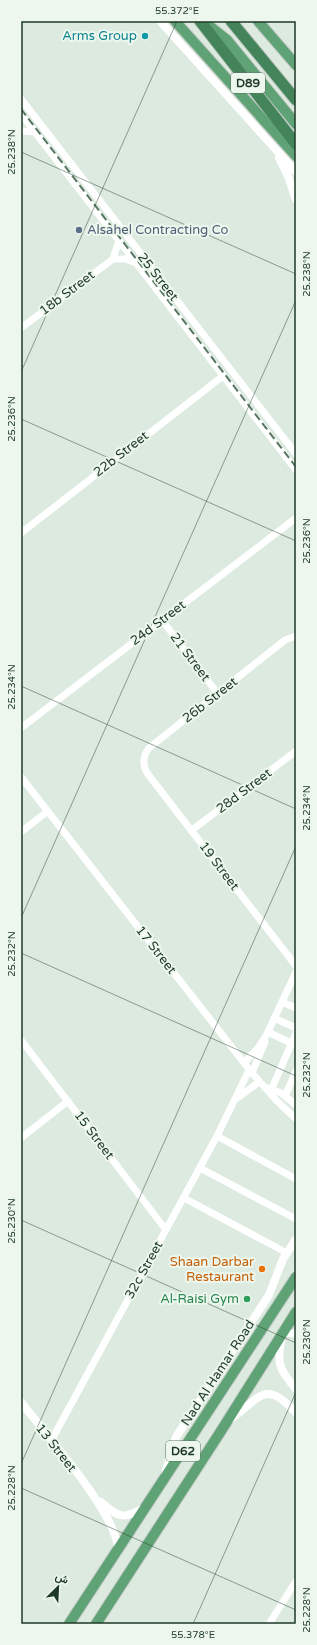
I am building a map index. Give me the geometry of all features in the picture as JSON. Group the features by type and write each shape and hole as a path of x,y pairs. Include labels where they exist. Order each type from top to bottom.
{"highway":[{"name":"D89","path":"202,21 296,144"},
{"name":"D89","path":"230,21 296,100"}],"main road":[{"path":"175,21 296,156"},
{"path":"202,21 227,40 296,124"},
{"path":"258,21 296,65"},
{"name":"Nad Al Hamar Road","path":"69,1624 296,1277"},
{"name":"D62","path":"96,1624 228,1421 296,1312"}],"street":[{"path":"160,21 296,172"},
{"name":"25 Street","path":"21,99 296,454"},
{"path":"21,126 22,115"},
{"name":"25 Street","path":"22,115 296,470"},
{"path":"21,131 35,132"},
{"path":"271,145 288,176 296,200"},
{"path":"119,240 113,259 125,259 136,263"},
{"name":"18b Street","path":"21,328 113,259"},
{"name":"22b Street","path":"21,533 223,376"},
{"name":"24d Street","path":"21,728 296,518"},
{"name":"21 Street","path":"162,620 218,694"},
{"name":"26b Street","path":"144,764 144,757 149,748 285,640 296,636"},
{"name":"28d Street","path":"192,830 296,751"},
{"name":"19 Street","path":"144,764 147,773 296,966"},
{"name":"17 Street","path":"21,777 250,1072 261,1085 296,1119"},
{"path":"21,832 48,811"},
{"name":"32c Street","path":"244,1063 258,1048 267,1034 282,1002 293,988 296,972"},
{"path":"282,1002 296,1008"},
{"path":"274,1018 296,1028"},
{"path":"272,1088 294,1044 296,1033"},
{"path":"267,1034 294,1044"},
{"name":"32c Street","path":"51,1441 263,1050 267,1034"},
{"name":"15 Street","path":"21,1040 166,1230"},
{"path":"285,1096 296,1071"},
{"path":"261,1085 272,1088 296,1105"},
{"name":"32c Street","path":"236,1099 261,1085"},
{"path":"21,1138 68,1101"},
{"path":"217,1136 296,1179"},
{"path":"200,1168 296,1219"},
{"path":"184,1198 287,1253"},
{"path":"162,1483 176,1437 266,1299 287,1253 296,1239"},
{"path":"296,1333 283,1335 279,1354 280,1368 296,1389"},
{"path":"228,1421 259,1397 266,1394 279,1396 296,1413"},
{"name":"13 Street","path":"21,1402 92,1494 114,1529 118,1549"},
{"name":"13 Street","path":"92,1494 113,1513 121,1516 130,1515 147,1506"},
{"path":"270,1624 296,1581"}],"railway":[{"path":"21,109 296,467"}],"place":[{"name":"Arms Group","path":"145,36"},
{"name":"Alsahel Contracting Co","path":"79,230"},
{"name":"Shaan Darbar Restaurant","path":"262,1269"},
{"name":"Al-Raisi Gym","path":"247,1299"}]}
